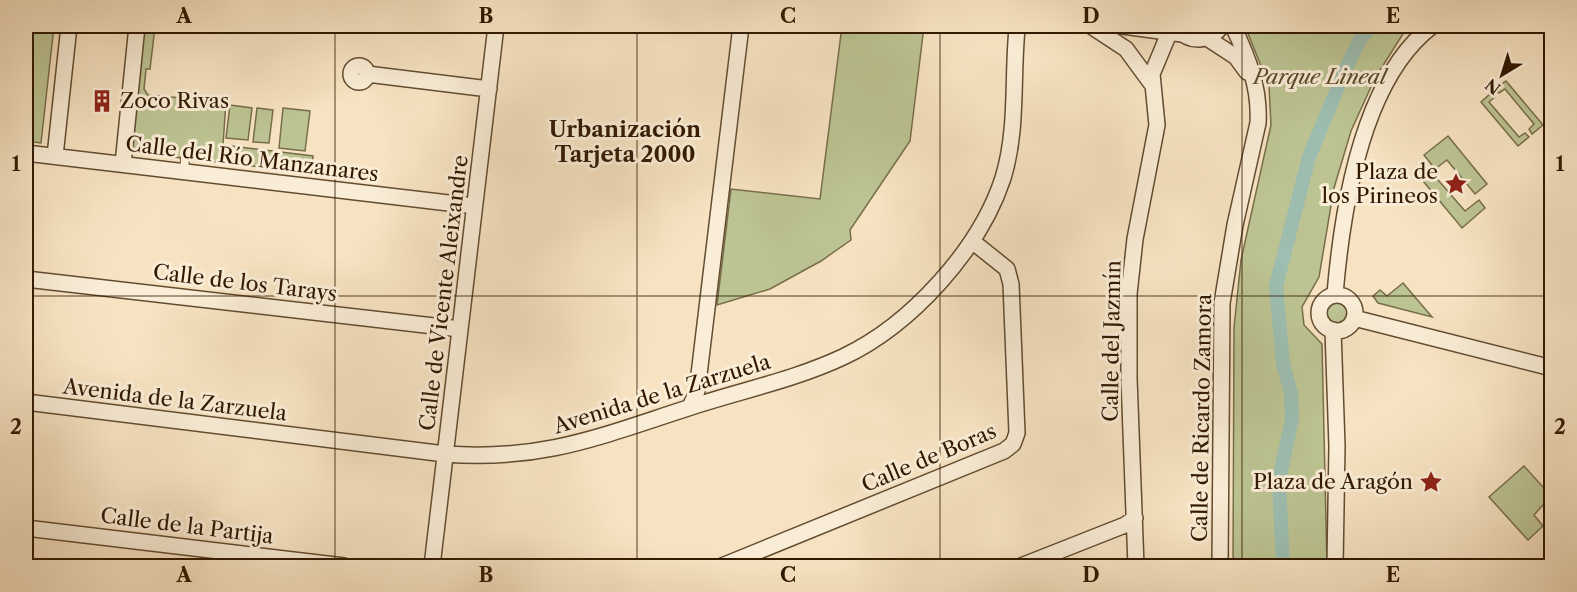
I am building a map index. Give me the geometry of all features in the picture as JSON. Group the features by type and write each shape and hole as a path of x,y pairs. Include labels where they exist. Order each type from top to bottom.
{"street":[{"path":"54,156 69,26"},
{"path":"123,164 137,26"},
{"name":"Calle de Vicente Aleixandre","path":"432,567 496,26"},
{"path":"690,407 697,391 741,26"},
{"name":"Calle del Jazmín","path":"1091,26 1126,49 1151,83 1157,104 1157,125 1135,239 1130,294 1129,378 1136,567"},
{"path":"1123,26 1174,29 1198,40 1207,38 1222,26"},
{"name":"Calle de Ricardo Zamora","path":"1220,567 1222,303 1235,225 1258,123 1255,78 1233,26"},
{"path":"1335,294 1350,187 1365,131 1378,98 1398,63 1432,26"},
{"name":"Avenida de la Zarzuela","path":"26,402 445,454 494,456 553,450 595,440 844,357 892,328 926,297 972,241 1003,178 1016,102 1017,27"},
{"name":"Calle del Jazmín","path":"1151,83 1160,50 1174,29"},
{"name":"Calle de Ricardo Zamora","path":"1207,38 1226,49 1243,64 1256,94"},
{"path":"367,74 489,88"},
{"name":"Calle del Río Manzanares","path":"26,153 123,164 184,165 474,206"},
{"name":"Calle de Boras","path":"722,567 1004,451 1013,444 1017,433 1011,284 1006,269 972,241"},
{"name":"Calle de los Tarays","path":"26,279 460,329"},
{"path":"1335,294 1351,301 1354,318 1346,328 1333,330 1326,328 1318,315 1322,301 1335,294"},
{"path":"1354,318 1551,368"},
{"path":"1333,330 1337,446 1335,567"},
{"path":"1021,567 1125,525 1135,518"},
{"name":"Calle de la Partija","path":"26,528 344,567"}],"green space":[{"path":"26,26 54,26 41,143 26,141"},
{"path":"144,26 155,27 150,69 146,69 144,89 148,95 226,102 223,145 313,156 312,173 130,152"},
{"path":"842,26 924,26 910,141 850,230 851,240 821,261 770,289 717,305 731,189 820,199"},
{"name":"Parque Lineal","path":"1245,26 1408,26 1375,78 1351,131 1334,188 1319,277 1302,307 1304,325 1322,344 1327,566 1233,566 1234,328 1241,260 1271,125 1269,86"},
{"path":"1506,81 1543,125 1532,134 1529,129 1534,124 1505,89 1499,93 1495,89"},
{"path":"1491,93 1495,97 1489,102 1519,137 1525,133 1529,137 1518,146 1481,102"},
{"path":"230,105 252,108 248,140 226,138"},
{"path":"257,108 273,110 269,143 253,142"},
{"path":"283,108 310,111 305,151 279,148"},
{"path":"1448,136 1487,184 1475,194 1447,160 1435,169 1424,155"},
{"path":"1432,173 1465,211 1479,200 1485,208 1462,228 1423,181"},
{"path":"1403,283 1432,317 1378,303 1373,296 1380,290 1387,296"},
{"path":"1337,300 1342,301 1348,307 1348,317 1342,323 1337,324 1332,323 1326,317 1325,312 1326,307 1332,301"},
{"path":"1524,466 1551,496 1534,515 1543,526 1528,540 1489,497"}],"waterway":[{"path":"1283,566 1279,480 1292,419 1291,393 1283,364 1276,286 1309,157 1345,70 1360,39 1372,26"}],"place":[{"name":"Zoco Rivas","path":"102,101"},
{"name":"Plaza de los Pirineos","path":"1456,184"},
{"name":"Plaza de Aragón","path":"1431,482"}],"district":[{"name":"Urbanización Tarjeta 2000","path":"625,142"}]}
